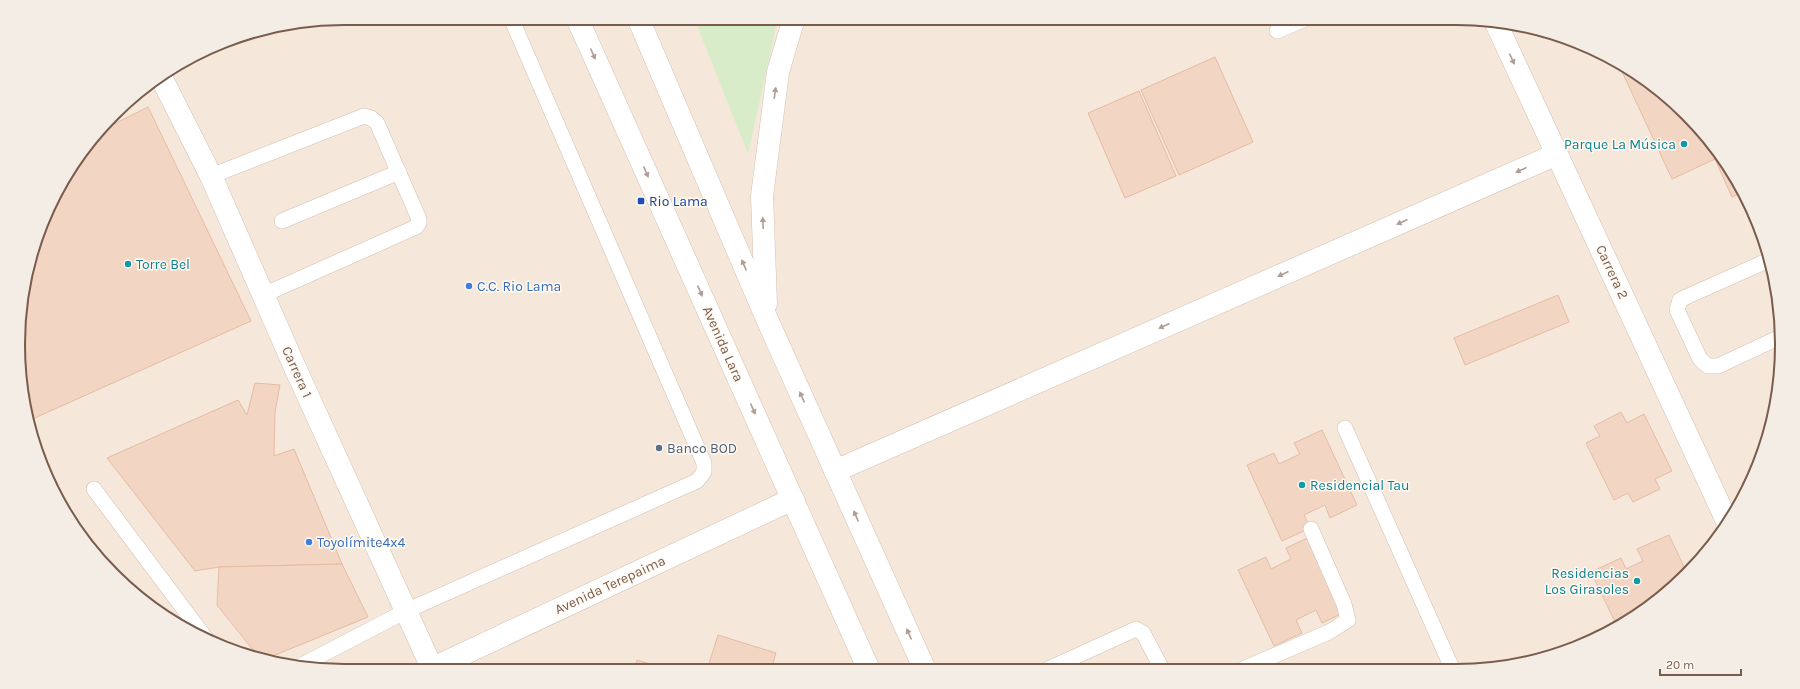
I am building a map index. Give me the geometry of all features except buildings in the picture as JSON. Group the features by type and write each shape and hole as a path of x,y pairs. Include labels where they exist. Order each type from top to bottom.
{"street":[{"name":"Avenida Lara","path":"580,25 865,664"},
{"path":"641,25 766,318 922,664"},
{"path":"766,318 762,196 778,72 792,25"},
{"name":"Carrera 2","path":"1498,28 1725,516"},
{"name":"Carrera 1","path":"164,81 211,176 263,295 406,611 428,664"},
{"path":"835,471 1557,154"},
{"name":"Avenida Terepaima","path":"443,664 793,499"}],"lane":[{"path":"309,662 406,611 697,481 704,472 704,463 514,25"},
{"path":"1276,30 1289,25"},
{"path":"211,176 364,116 371,118 376,123 399,172 420,224 263,295"},
{"path":"282,221 399,172"},
{"path":"1764,263 1686,296 1680,300 1678,310 1700,359 1708,366 1718,366 1775,339"},
{"path":"1345,428 1450,664"},
{"path":"94,490 198,628"},
{"path":"1255,664 1329,632 1348,620 1344,604 1311,529"},
{"path":"1059,664 1136,629 1143,633 1159,664"}],"shaded area":[{"path":"1456,25 1497,28 1538,36 1578,49 1597,58 1633,79 1650,91 1666,104 1696,134 1721,167 1732,185 1751,222 1758,242 1769,282 1772,303 1775,344 1774,365 1769,407 1764,427 1751,467 1721,522 1696,555 1666,585 1633,610 1597,631 1558,647 1518,658 1456,664 344,664 303,661 262,653 222,640 203,631 167,610 150,598 134,585 104,555 79,522 49,467 31,407 25,344 28,303 31,282 42,242 58,203 79,167 91,150 104,134 134,104 167,79 222,49 282,31 324,26"}],"green space":[{"path":"697,25 776,25 748,154"}],"place":[{"name":"Parque La Música","path":"1684,144"},
{"name":"Rio Lama","path":"641,201"},
{"name":"Torre Bel","path":"128,264"},
{"name":"C.C. Rio Lama","path":"469,286"},
{"name":"Banco BOD","path":"659,448"},
{"name":"Residencial Tau","path":"1302,485"},
{"name":"Toyolímite4x4","path":"309,542"},
{"name":"Residencias Los Girasoles","path":"1637,581"}]}
